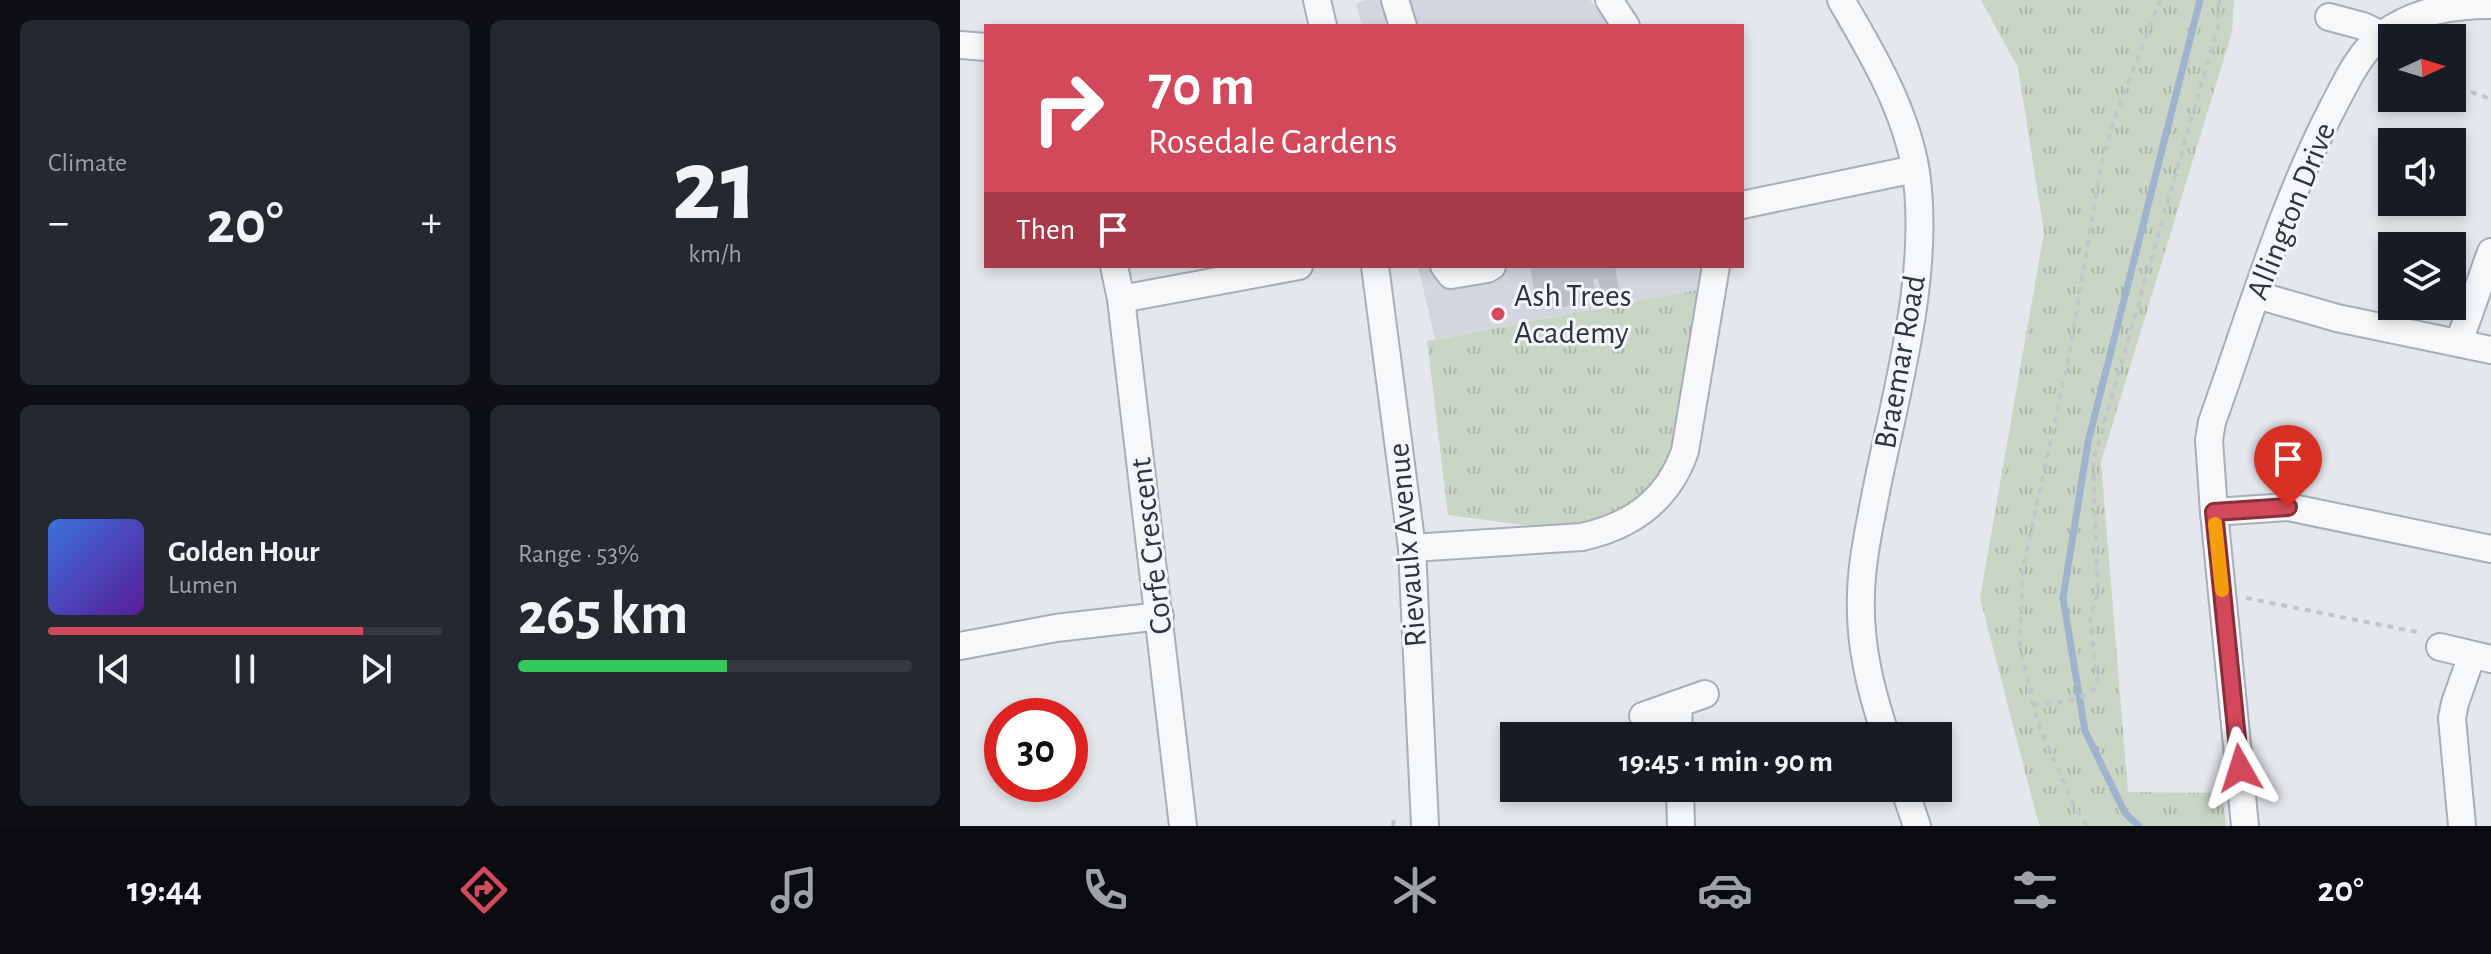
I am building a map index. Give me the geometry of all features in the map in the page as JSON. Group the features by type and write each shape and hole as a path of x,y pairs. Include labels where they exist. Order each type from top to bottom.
{"street":[{"path":"1317,0 1323,24"},
{"path":"1395,0 1402,24"},
{"path":"1609,0 1625,24"},
{"name":"Braemar Road","path":"1841,0 1872,52 1893,97 1915,169 1921,231 1910,324 1862,564 1860,596 1864,658 1881,722"},
{"name":"Allington Drive","path":"2402,24 2444,8 2491,5"},
{"path":"2329,17 2378,34"},
{"name":"Allington Drive","path":"2245,826 2214,512 2209,440 2212,422 2311,149 2348,78 2378,38"},
{"path":"960,45 984,47"},
{"path":"1744,205 1915,169"},
{"path":"2459,342 2491,252"},
{"name":"Corfe Crescent","path":"1114,268 1121,299 1160,616 1183,826"},
{"path":"1121,299 1288,268"},
{"name":"Rievaulx Avenue","path":"1375,268 1412,548 1425,826"},
{"path":"1446,268 1451,275 1489,268"},
{"path":"1412,548 1582,537 1604,532 1645,512 1670,484 1680,468 1685,451 1716,268"},
{"path":"2257,295 2337,318 2491,350"},
{"path":"2214,512 2288,507 2491,549"},
{"path":"960,646 1056,628 1160,616"},
{"path":"2436,641 2481,657 2455,703 2452,718 2462,826"},
{"path":"1643,716 1705,694"},
{"path":"1678,704 1679,722"},
{"path":"1680,802 1681,826"},
{"path":"1909,802 1917,826"}],"path":[{"path":"2087,826 2075,807 2039,727 2033,705 2020,644 2023,568 2069,357 2101,165 2113,123 2160,0"},
{"path":"2033,705 2093,693 2098,685 2090,617 2098,594 2093,462 2218,27 2219,0"},
{"path":"2466,90 2491,99"},
{"path":"2222,593 2436,641"},
{"path":"1393,826 1394,815"}],"shaded area":[{"path":"1365,0 1590,0 1609,24 1361,24 1356,4"},
{"name":"Ash Trees Academy","path":"1418,268 1706,268 1701,289 1435,339"}],"green space":[{"path":"1981,0 2234,0 2232,32 2101,462 2128,792 2222,793 2226,826 2040,826 2036,814 1980,598 2044,232 2018,68"},
{"path":"1701,289 1670,456 1651,489 1632,508 1588,525 1547,528 1448,515 1427,341"}],"building":[{"path":"1530,268 1615,268 1619,290 1601,293 1598,278 1593,279 1595,290 1585,291 1587,302 1549,310 1546,294 1535,296"}],"waterway":[{"path":"2139,826 2125,813 2085,731 2063,598 2088,442 2200,0"}],"slow traffic":[{"path":"2215,524 2222,590"}],"place":[{"name":"Ash Trees Academy","path":"1498,314"}],"route":[{"path":"2240,768 2214,512 2288,507"}]}
